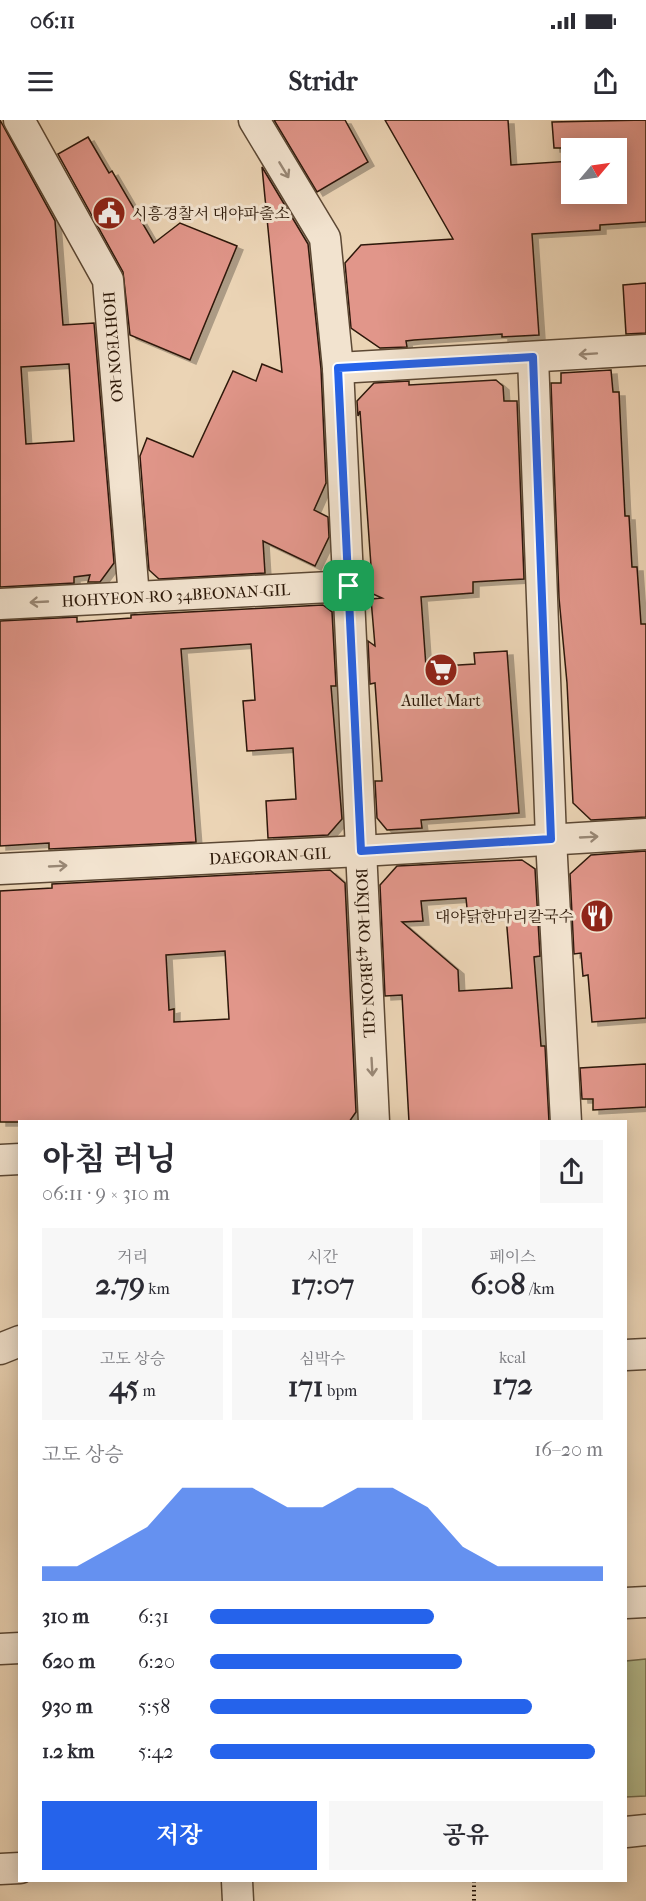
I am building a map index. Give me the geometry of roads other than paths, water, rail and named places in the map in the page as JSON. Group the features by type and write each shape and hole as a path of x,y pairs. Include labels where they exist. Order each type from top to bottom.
{"street":[{"name":"HOHYEON-RO","path":"19,120 108,280 134,597"},
{"name":"BOKJI-RO 43BEON-GIL","path":"254,120 325,238 338,368 374,1120"},
{"path":"338,368 646,350"},
{"path":"533,357 551,839 566,1120"},
{"name":"HOHYEON-RO 34BEONAN-GIL","path":"0,604 349,586"},
{"name":"DAEGORAN-GIL","path":"0,869 646,834"},
{"path":"0,1160 18,1159"},
{"path":"0,1349 18,1342"},
{"path":"627,1355 646,1354"},
{"path":"627,1603 646,1602"},
{"path":"0,1649 18,1648"},
{"path":"627,1832 646,1830"},
{"path":"0,1869 18,1868"},
{"path":"237,1882 238,1901"}],"place":[{"name":"시흥경찰서 대야파출소","path":"109,213"},
{"name":"Aullet Mart","path":"441,670"},
{"name":"대야닭한마리칼국수","path":"597,916"}]}
